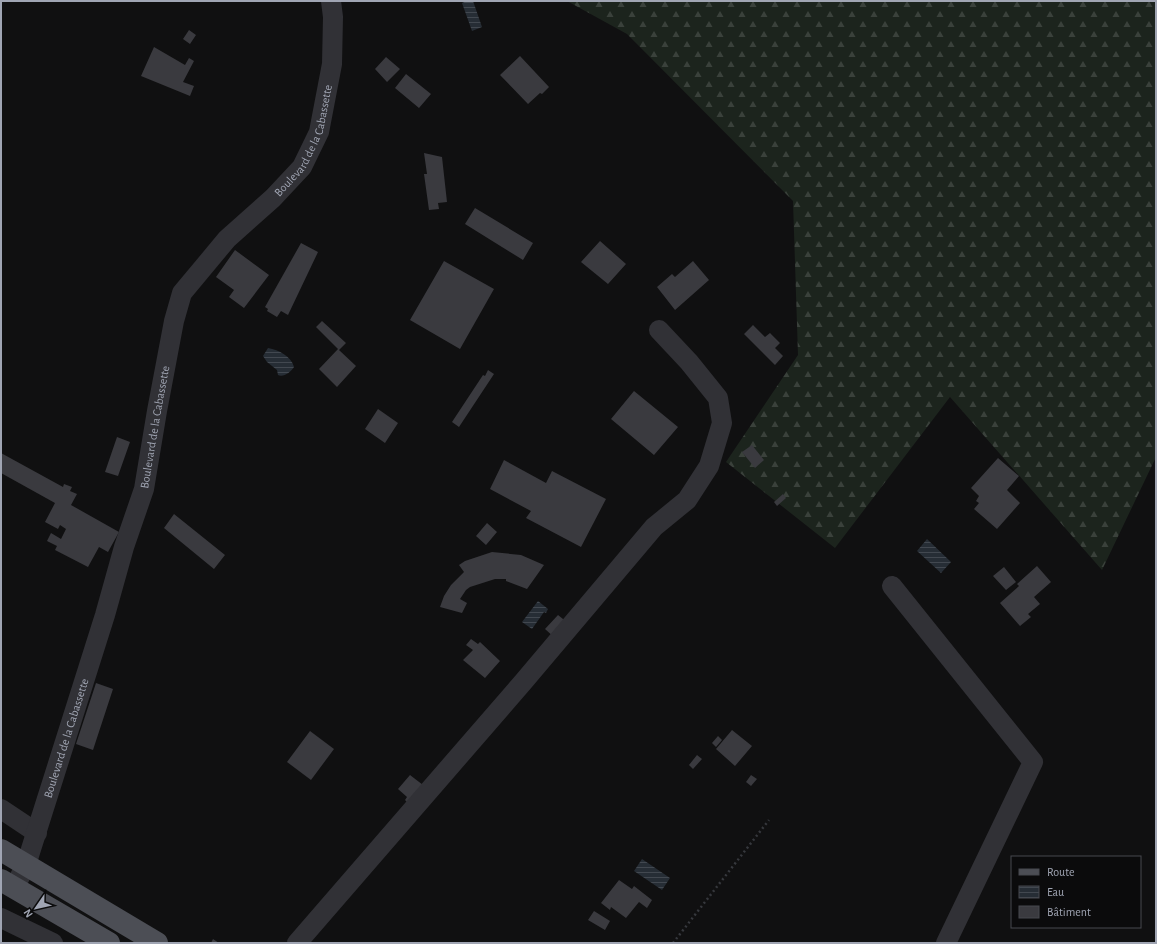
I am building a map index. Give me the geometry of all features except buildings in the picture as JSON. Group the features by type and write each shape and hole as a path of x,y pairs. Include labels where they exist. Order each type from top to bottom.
{"main road":[{"path":"1,850 157,943"},
{"path":"8,884 109,943"}],"street":[{"name":"Boulevard de la Cabassette","path":"8,884 26,865 105,615 124,547 144,489 172,329 182,293 227,239 273,198 302,167 319,132 332,64 333,17 331,1"},
{"path":"297,943 524,681 654,527 687,500 709,466 722,423 718,398 690,362 659,330"},
{"path":"892,586 1033,762 946,943"},
{"path":"1,809 37,833"},
{"path":"9,929 53,943"}],"path":[{"path":"673,943 769,820"}],"green space":[{"path":"567,1 1156,1 1156,457 1102,570 950,397 835,548 726,462 798,355 793,201 627,34"}],"water":[{"path":"473,1 482,27 472,31 462,3"},
{"path":"268,348 280,352 290,360 294,367 291,371 284,375 278,375 277,370 267,362 263,356"},
{"path":"927,539 951,562 941,573 917,551"},
{"path":"538,601 548,609 546,613 544,612 532,629 522,622"},
{"path":"642,859 670,878 662,890 634,871"}]}
